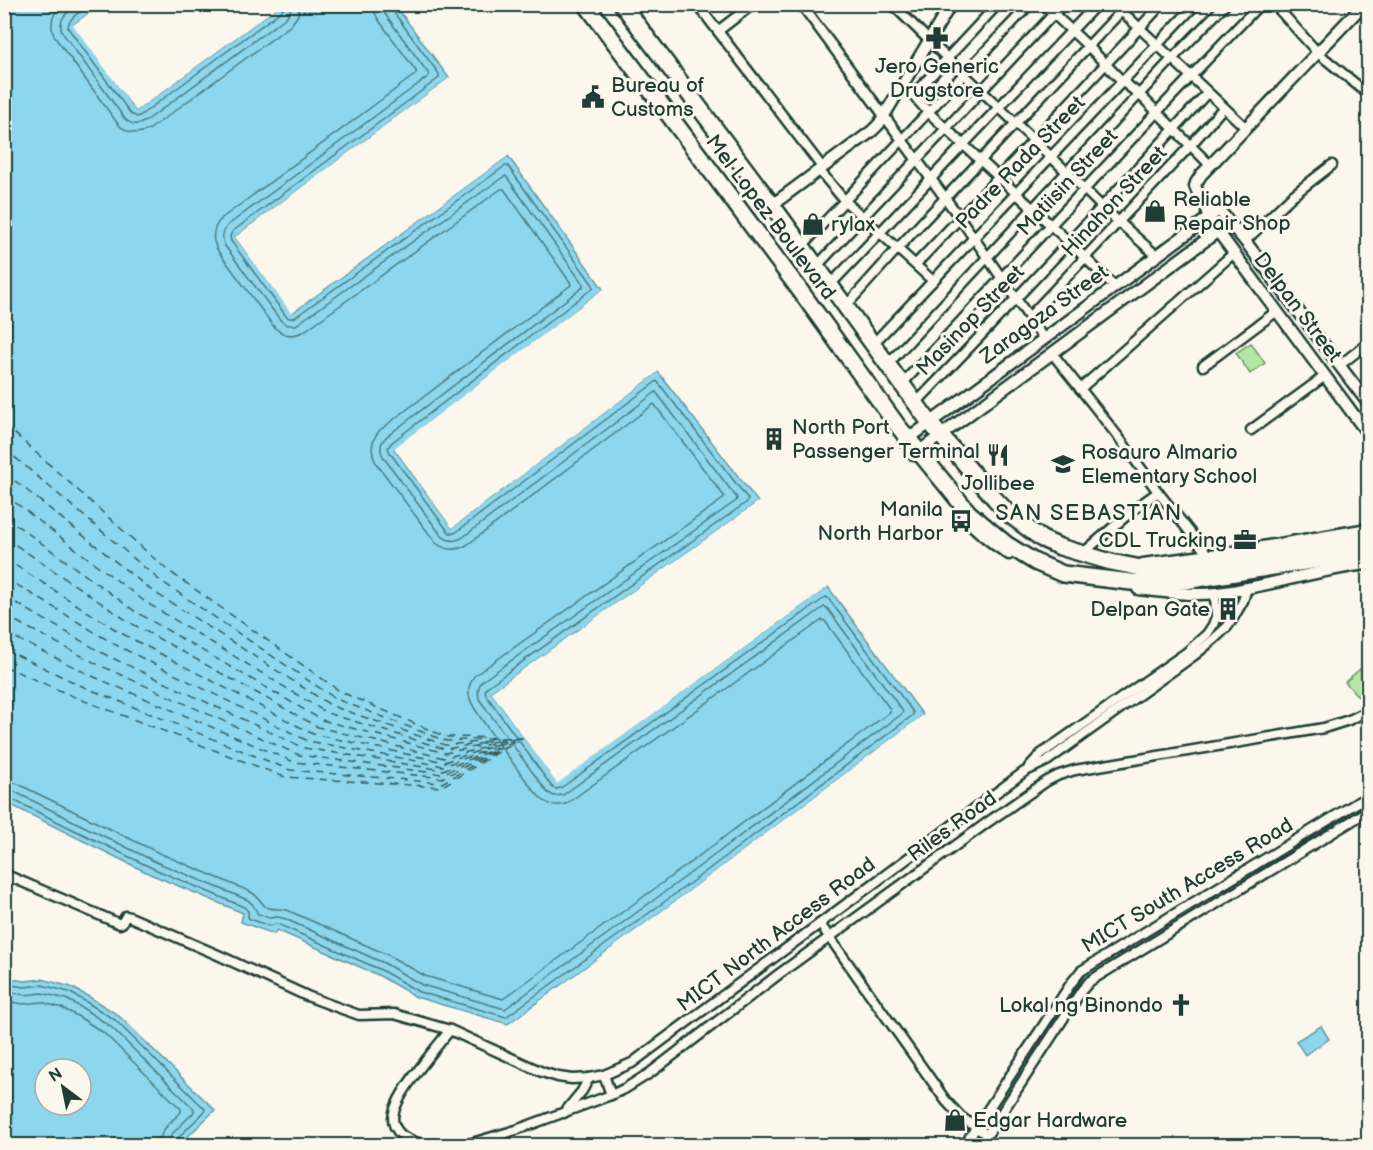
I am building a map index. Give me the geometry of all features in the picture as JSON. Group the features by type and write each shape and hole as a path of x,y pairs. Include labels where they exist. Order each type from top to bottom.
{"highway":[{"name":"Mel Lopez Boulevard","path":"586,4 799,289 916,453 969,513 1006,544 1035,562 1063,574 1140,583 1368,541"},
{"name":"Mel Lopez Boulevard","path":"631,8 915,404 995,499 1018,521 1042,539 1060,547 1111,562 1184,574 1368,552"}],"street":[{"path":"718,31 753,4"},
{"path":"801,4 988,256 1044,339"},
{"path":"892,4 1101,206 1157,256"},
{"path":"772,205 879,124 951,4"},
{"path":"998,4 913,96 1115,286"},
{"path":"802,246 1030,4"},
{"path":"1043,4 1122,81 1140,95 1210,165"},
{"path":"816,267 1063,4"},
{"path":"830,285 1096,4"},
{"path":"1114,4 1125,8 1139,28 1156,45 1246,128"},
{"path":"916,264 1162,4"},
{"name":"Padre Rada Street","path":"872,345 1196,4"},
{"path":"886,365 1226,4"},
{"name":"Matiisin Street","path":"901,385 1260,4"},
{"path":"1274,4 1318,53 1368,94"},
{"path":"1229,223 1219,210 1206,203 1198,193 1195,186 1197,180 1364,4"},
{"path":"697,5 844,201 933,280"},
{"path":"845,307 1125,8"},
{"name":"Masinop Street","path":"915,404 1017,299 1068,241 1208,93"},
{"name":"Hinahon Street","path":"1029,317 1223,108"},
{"path":"1245,242 1292,196 1332,165"},
{"path":"1206,203 1208,218 1218,231"},
{"name":"Zaragoza Street","path":"904,436 930,423 1219,210"},
{"name":"Zaragoza Street","path":"916,453 1229,223"},
{"name":"Delpan Street","path":"1229,223 1368,403"},
{"name":"Delpan Street","path":"1218,231 1368,434"},
{"path":"1080,389 1234,253"},
{"path":"1203,366 1277,311"},
{"path":"1251,430 1368,343"},
{"path":"1052,353 1208,555"},
{"name":"Mel Lopez Boulevard","path":"916,453 940,489 978,531 997,546 1034,568 1062,580 1180,594 1215,593 1368,564"},
{"path":"1082,554 1133,510 1158,492"},
{"name":"Mel Lopez Boulevard","path":"1132,565 1368,530"},
{"name":"MICT North Access Road","path":"1024,772 1047,761 1196,654 1227,627 1243,601 1247,588"},
{"name":"MICT North Access Road","path":"4,874 120,924 126,916 130,917 307,996 344,1010 359,1015 394,1014 450,1030 558,1077 572,1079 604,1075 632,1063 1024,772 1041,754 1187,652 1207,634 1216,617 1215,593"},
{"name":"Riles Road","path":"462,1146 516,1130 626,1088 988,822 1059,775 1087,768 1324,728 1368,711"},
{"name":"MICT South Access Road","path":"963,1146 1081,971 1368,796"},
{"name":"MICT South Access Road","path":"980,1146 1090,981 1368,811"},
{"path":"820,924 946,1101 961,1117 987,1135"},
{"path":"430,1146 416,1143 397,1132 393,1121 394,1111 407,1086 450,1030"},
{"path":"604,1075 611,1095"},
{"path":"564,1113 582,1091 589,1078"}],"green space":[{"path":"1251,343 1265,363 1250,374 1236,353"},
{"path":"1360,669 1368,678 1368,695 1362,701 1345,682"}],"water":[{"path":"4,5 101,5 74,24 136,111 280,5 395,5 449,78 235,237 292,313 508,156 603,289 394,449 452,528 658,372 758,502 491,692 557,783 828,587 923,715 508,1024 416,997 378,975 277,930 274,934 241,922 243,913 150,874 5,802"},
{"path":"4,978 25,981 42,979 71,987 118,1015 215,1110 179,1145 5,1145"},
{"path":"1321,1026 1329,1039 1305,1055 1296,1041"}],"pier":[{"path":"104,4 77,25 137,107 275,4 280,5 136,111 73,25"},
{"path":"449,78 451,81 239,237 292,309 507,153 508,156 291,313 235,237"},
{"path":"603,289 605,291 398,449 453,524 656,369 658,372 452,528 394,448"},
{"path":"758,502 759,504 495,692 557,779 826,585 828,587 557,784 491,692"},
{"path":"923,715 925,717 702,886 509,1027 505,1027 700,883"}],"ferry route":[{"path":"4,424 166,569 341,692 446,737 523,738"},
{"path":"4,448 158,579 336,699 446,741 504,738"},
{"path":"4,472 151,590 332,706 445,745 513,739"},
{"path":"4,494 144,601 327,713 445,749 504,740"},
{"path":"4,516 136,612 322,720 445,753 519,738"},
{"path":"4,537 129,622 318,727 444,758 502,743"},
{"path":"4,558 121,633 313,734 444,762 513,740"},
{"path":"4,577 114,644 308,741 443,766 502,745"},
{"path":"4,596 106,655 304,748 443,770 522,738"},
{"path":"4,615 99,665 299,755 442,774 500,748"},
{"path":"4,632 92,676 294,762 442,778 512,743"},
{"path":"4,649 84,687 290,770 442,783 498,751"},
{"path":"4,666 77,698 285,777 441,787 517,741"}],"place":[{"name":"Jero Generic Drugstore","path":"937,38"},
{"name":"Bureau of Customs","path":"593,97"},
{"name":"Reliable Repair Shop","path":"1155,211"},
{"name":"rylax","path":"813,224"},
{"name":"North Port Passenger Terminal","path":"774,439"},
{"name":"Jollibee","path":"998,455"},
{"name":"Rosauro Almario Elementary School","path":"1063,464"},
{"name":"Manila North Harbor","path":"961,521"},
{"name":"CDL Trucking","path":"1245,540"},
{"name":"Delpan Gate","path":"1228,609"},
{"name":"Lokal ng Binondo","path":"1181,1005"},
{"name":"Edgar Hardware","path":"955,1120"}],"district":[{"name":"SAN SEBASTIAN","path":"1089,512"}]}
